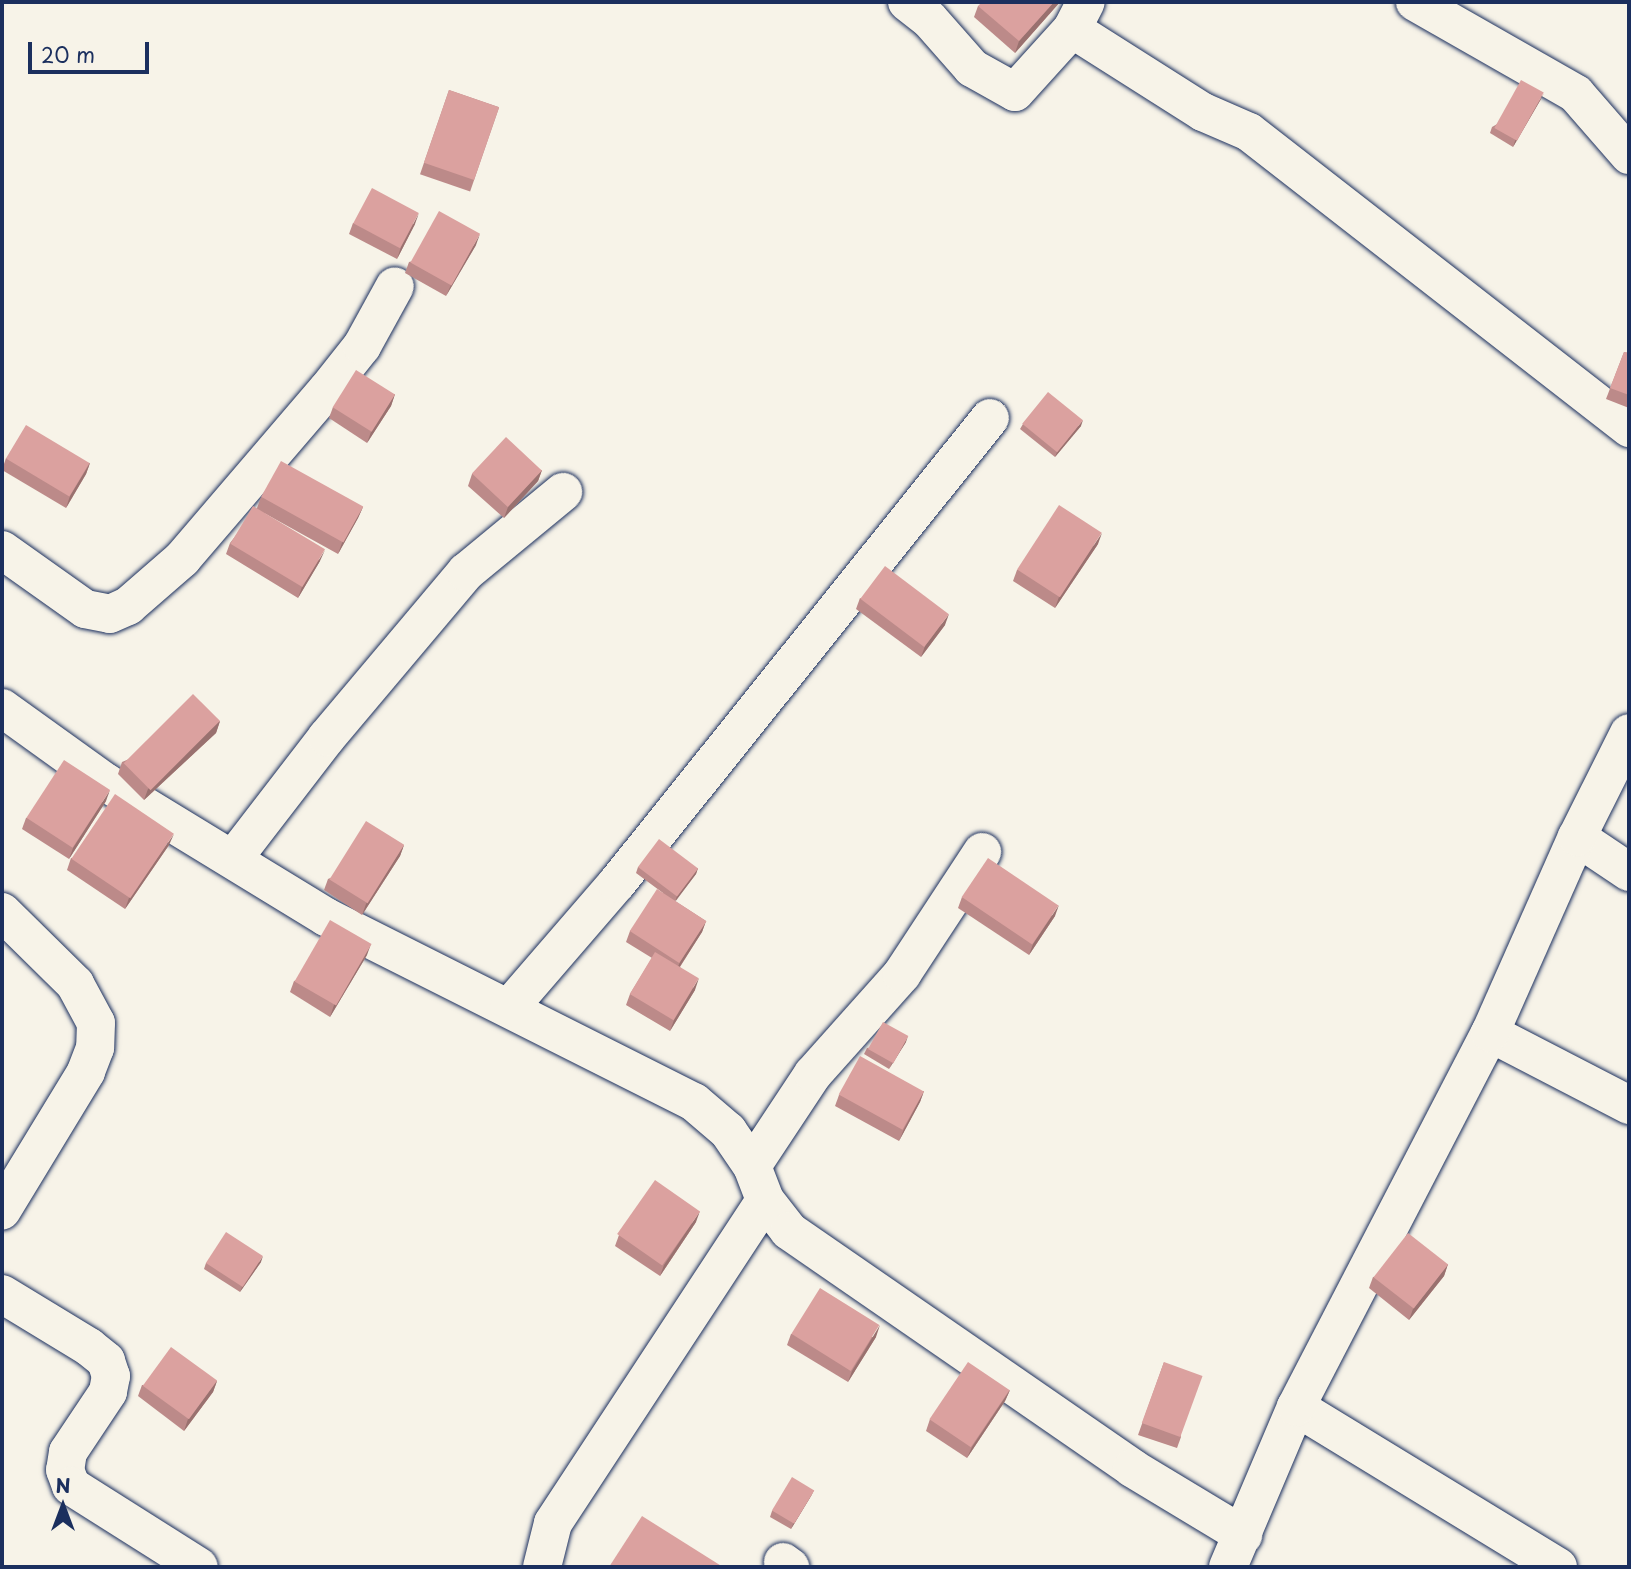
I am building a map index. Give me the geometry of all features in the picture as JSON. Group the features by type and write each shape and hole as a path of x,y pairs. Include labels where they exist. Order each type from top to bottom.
{"street":[{"path":"907,2 929,19 972,68 1015,92 1079,15 1203,112 1250,132 1629,428"},
{"path":"1415,2 1576,94 1629,155"},
{"path":"2,550 85,609 110,614 128,606 182,559 327,390 362,346 395,286"},
{"path":"509,1009 617,883 990,418"},
{"path":"233,859 327,737 466,572 563,492"},
{"path":"2,708 104,782 326,916 694,1102 729,1131 789,1231 831,1264 1132,1468 1235,1551 1296,1406 1490,1033 1553,899 1577,837 1629,733"},
{"path":"1577,837 1629,872"},
{"path":"542,1567 553,1523 758,1183 813,1074 902,974 982,852"},
{"path":"2,912 75,984 96,1023 95,1048 86,1072 2,1210"},
{"path":"1490,1033 1629,1105"},
{"path":"2,1294 106,1361 111,1376 108,1392 68,1452 65,1470 71,1486 199,1567"},
{"path":"1296,1406 1558,1567"}],"building":[{"path":"982,2 1054,2 1019,41 978,6"},
{"path":"1521,80 1544,93 1517,141 1494,128"},
{"path":"449,90 499,107 474,180 424,163"},
{"path":"372,188 419,213 400,248 353,223"},
{"path":"439,211 480,234 452,285 410,263"},
{"path":"1624,352 1629,353 1629,395 1610,388"},
{"path":"356,370 395,394 372,432 333,407"},
{"path":"1048,392 1083,420 1057,452 1022,424"},
{"path":"26,425 89,463 69,497 6,458"},
{"path":"506,437 542,470 508,507 472,474"},
{"path":"281,461 363,507 343,542 261,497"},
{"path":"1059,505 1102,533 1060,597 1017,570"},
{"path":"253,506 325,549 302,587 230,544"},
{"path":"885,566 949,614 924,647 860,599"},
{"path":"193,694 220,721 151,790 124,763"},
{"path":"64,760 110,790 73,848 26,818"},
{"path":"115,794 174,834 130,898 71,859"},
{"path":"366,821 404,845 368,903 329,880"},
{"path":"659,839 698,868 677,896 638,867"},
{"path":"988,858 1058,906 1032,944 962,897"},
{"path":"657,889 706,921 679,963 630,931"},
{"path":"330,920 372,944 336,1005 294,981"},
{"path":"655,952 699,978 673,1020 630,994"},
{"path":"883,1022 908,1036 893,1063 868,1049"},
{"path":"860,1056 924,1091 903,1130 839,1094"},
{"path":"655,1180 700,1212 662,1266 617,1234"},
{"path":"226,1232 263,1256 243,1287 206,1263"},
{"path":"1408,1233 1448,1264 1414,1309 1374,1277"},
{"path":"820,1288 879,1325 851,1371 791,1334"},
{"path":"171,1347 217,1381 189,1419 143,1386"},
{"path":"968,1362 1009,1390 971,1447 929,1419"},
{"path":"1164,1362 1203,1376 1180,1437 1142,1423"},
{"path":"792,1477 814,1490 794,1524 772,1510"},
{"path":"642,1516 723,1567 609,1567"}]}
